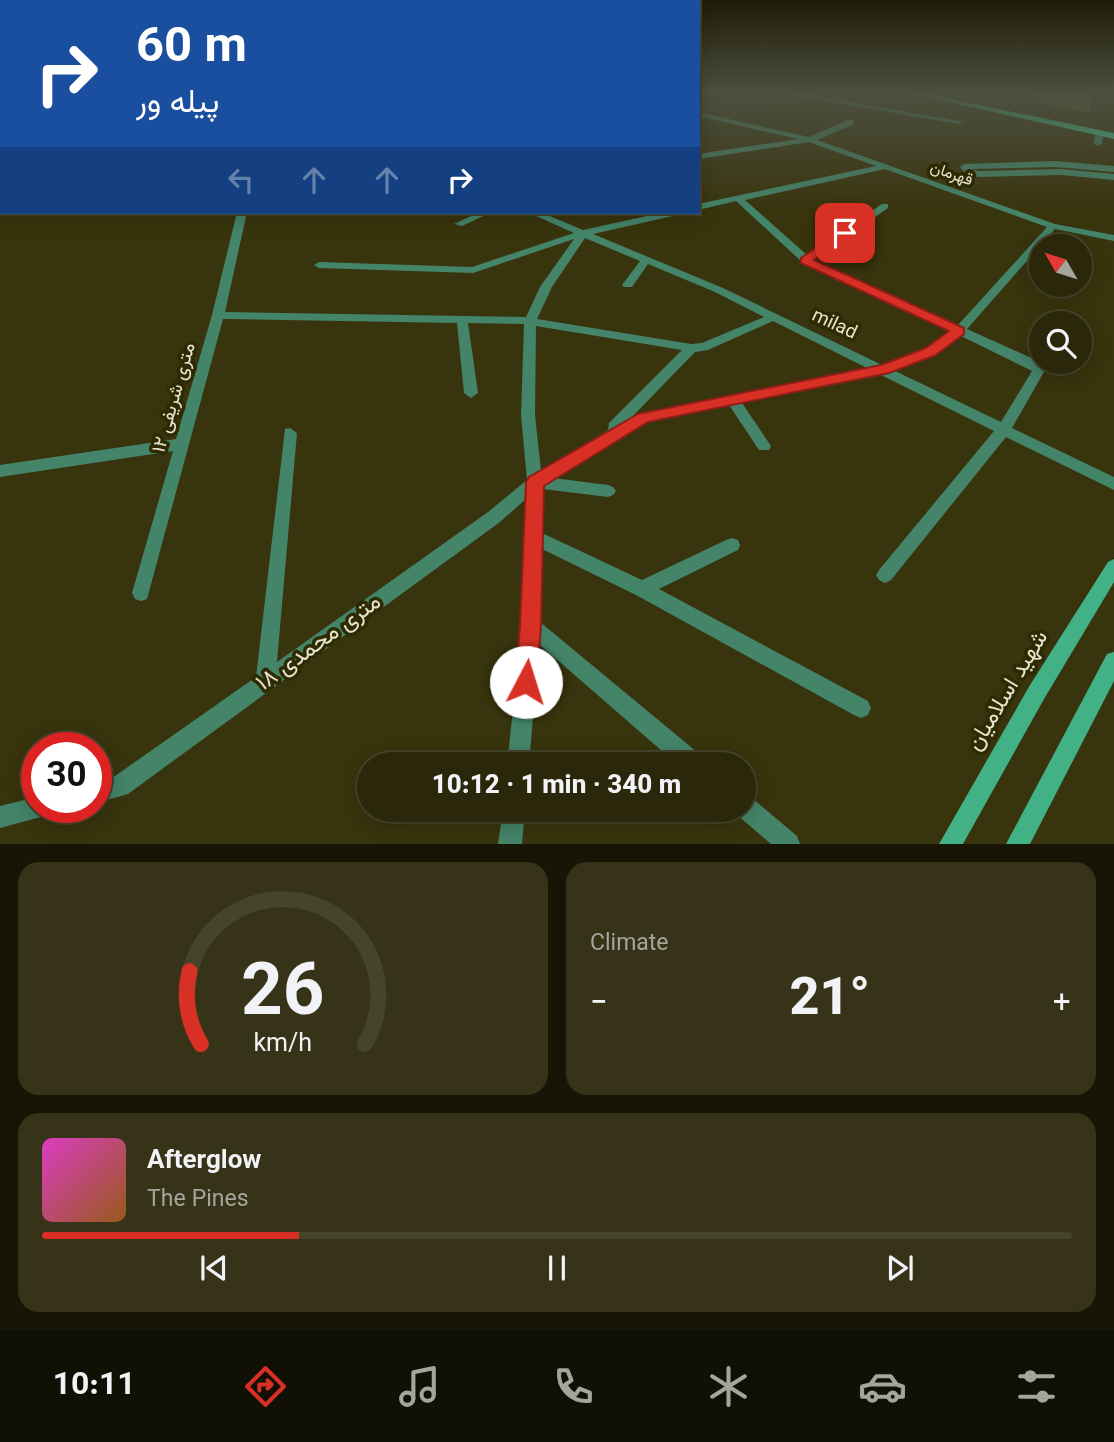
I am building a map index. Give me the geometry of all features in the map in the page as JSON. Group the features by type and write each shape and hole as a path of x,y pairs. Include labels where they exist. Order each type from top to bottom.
{"main road":[{"name":"شهید اسلامیان","path":"950,844 1037,692 1114,567"},
{"path":"1017,844 1114,661"}],"street":[{"name":"قهرمان","path":"782,133 810,140 1053,226 1114,238"},
{"path":"700,157 810,140 825,133"},
{"path":"1098,144 1099,133"},
{"path":"1055,164 1113,176 1062,173 979,174 964,167 1055,164"},
{"path":"700,207 886,167"},
{"path":"738,198 806,260 1033,364 1039,370 1004,429 885,575"},
{"path":"806,260 885,206"},
{"name":"۱۲ متری شریفی","path":"141,593 218,315 242,214"},
{"path":"459,224 482,214"},
{"name":"milad","path":"537,214 719,290 1114,484"},
{"path":"318,265 473,270 583,233 668,214"},
{"path":"599,443 643,418 884,369 931,351 959,331 1053,226"},
{"path":"519,752 531,626 535,482 528,415 530,321 546,288 583,233"},
{"path":"628,285 646,259"},
{"path":"218,315 530,321 691,348 705,347 773,317"},
{"path":"462,319 471,393"},
{"path":"599,443 691,348"},
{"path":"733,400 764,446"},
{"path":"265,682 290,433"},
{"name":"۱۸ متری محمدی","path":"112,788 120,786 494,517 535,482 599,443"},
{"path":"0,471 182,444"},
{"path":"535,482 608,491"},
{"path":"533,537 642,589 861,708"},
{"path":"642,589 732,545"},
{"path":"531,626 680,752"},
{"path":"0,817 21,812"},
{"path":"756,816 789,844"},
{"path":"510,844 513,822"}],"route":[{"path":"526,682 531,626 535,482 627,425 643,418 884,369 931,351 959,331 806,260 845,233"}]}
